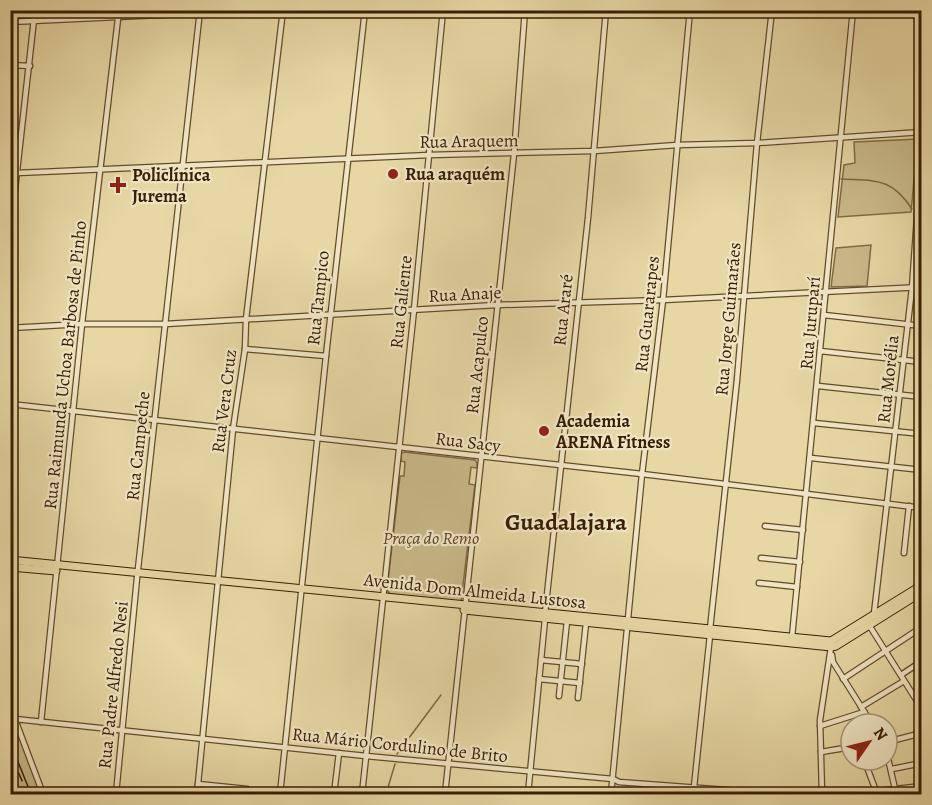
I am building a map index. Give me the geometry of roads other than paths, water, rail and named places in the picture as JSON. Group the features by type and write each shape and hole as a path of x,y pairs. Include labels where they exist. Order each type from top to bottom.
{"main road":[{"name":"Avenida Dom Almeida Lustosa","path":"10,560 57,568"},
{"name":"Avenida Dom Almeida Lustosa","path":"10,567 57,568 219,580 301,592 710,632 831,650 869,625 921,585"},
{"name":"Avenida Dom Almeida Lustosa","path":"710,632 831,641 874,614 887,610 921,592"},
{"name":"Avenida Dom Almeida Lustosa","path":"545,616 586,623 628,624"}],"street":[{"path":"10,234 35,10"},
{"name":"Rua Raimunda Uchoa Barbosa de Pinho","path":"40,722 72,411 119,10"},
{"path":"10,22 268,10"},
{"name":"Rua Vera Cruz","path":"197,795 233,429 245,349 246,319 283,10"},
{"name":"Rua Tampico","path":"280,795 330,315 365,10"},
{"name":"Rua Galiente","path":"362,795 430,155 443,10"},
{"name":"Rua Acapulco","path":"445,795 514,154 525,10"},
{"name":"Rua Araré","path":"528,795 594,151 606,10"},
{"name":"Rua Guararapes","path":"611,795 642,474 663,300 690,10"},
{"name":"Rua Jorge Guimarães","path":"694,787 772,10"},
{"name":"Rua Juruparí","path":"792,637 853,10"},
{"path":"165,324 200,12"},
{"path":"10,65 30,66"},
{"name":"Rua Araquem","path":"17,173 430,155 594,151 921,132"},
{"name":"Rua Morélia","path":"874,614 912,288 919,211 921,146"},
{"name":"Rua Anaje","path":"10,328 82,324 165,324 497,305 663,300 921,287"},
{"path":"824,315 921,326"},
{"name":"Rua Campeche","path":"137,575 165,324"},
{"path":"245,349 326,356"},
{"path":"820,351 921,362"},
{"path":"818,386 921,398"},
{"name":"Rua Sacy","path":"10,404 921,507"},
{"path":"814,423 921,434"},
{"path":"811,458 921,470"},
{"path":"904,553 909,506"},
{"path":"765,526 803,530"},
{"path":"760,558 800,562"},
{"name":"Rua Padre Alfredo Nesi","path":"116,795 137,575"},
{"path":"759,583 797,587"},
{"path":"559,696 567,621"},
{"path":"578,698 586,623"},
{"path":"869,625 921,709"},
{"path":"843,679 921,627"},
{"path":"831,650 833,662 864,712"},
{"path":"822,795 820,726 831,650"},
{"path":"541,660 582,664"},
{"path":"901,675 921,661"},
{"path":"539,679 580,683"},
{"path":"861,707 904,681"},
{"path":"916,699 921,695"},
{"path":"10,706 43,795"},
{"name":"Rua Mário Cordulino de Brito","path":"15,719 612,779 619,782 781,795"},
{"path":"820,726 839,720"},
{"path":"899,739 921,733"},
{"path":"821,752 839,749"},
{"path":"334,795 339,753"},
{"path":"899,768 921,763"},
{"path":"869,772 876,791"},
{"path":"892,772 895,789"},
{"path":"198,784 247,789"},
{"path":"852,795 921,786"}],"waterway":[{"path":"841,179 873,181 890,186 912,209"},
{"path":"397,754 441,695"},
{"path":"386,794 395,764"}],"tram line":[{"path":"10,742 31,794"}],"railway":[{"path":"10,754 28,794"}],"place":[{"name":"Rua araquém","path":"393,174"},
{"name":"Policlínica Jurema","path":"118,185"},
{"name":"Academia ARENA Fitness","path":"544,431"}],"district":[{"name":"Guadalajara","path":"566,522"}],"park label":[{"name":"Praça do Remo","path":"431,538"}]}
